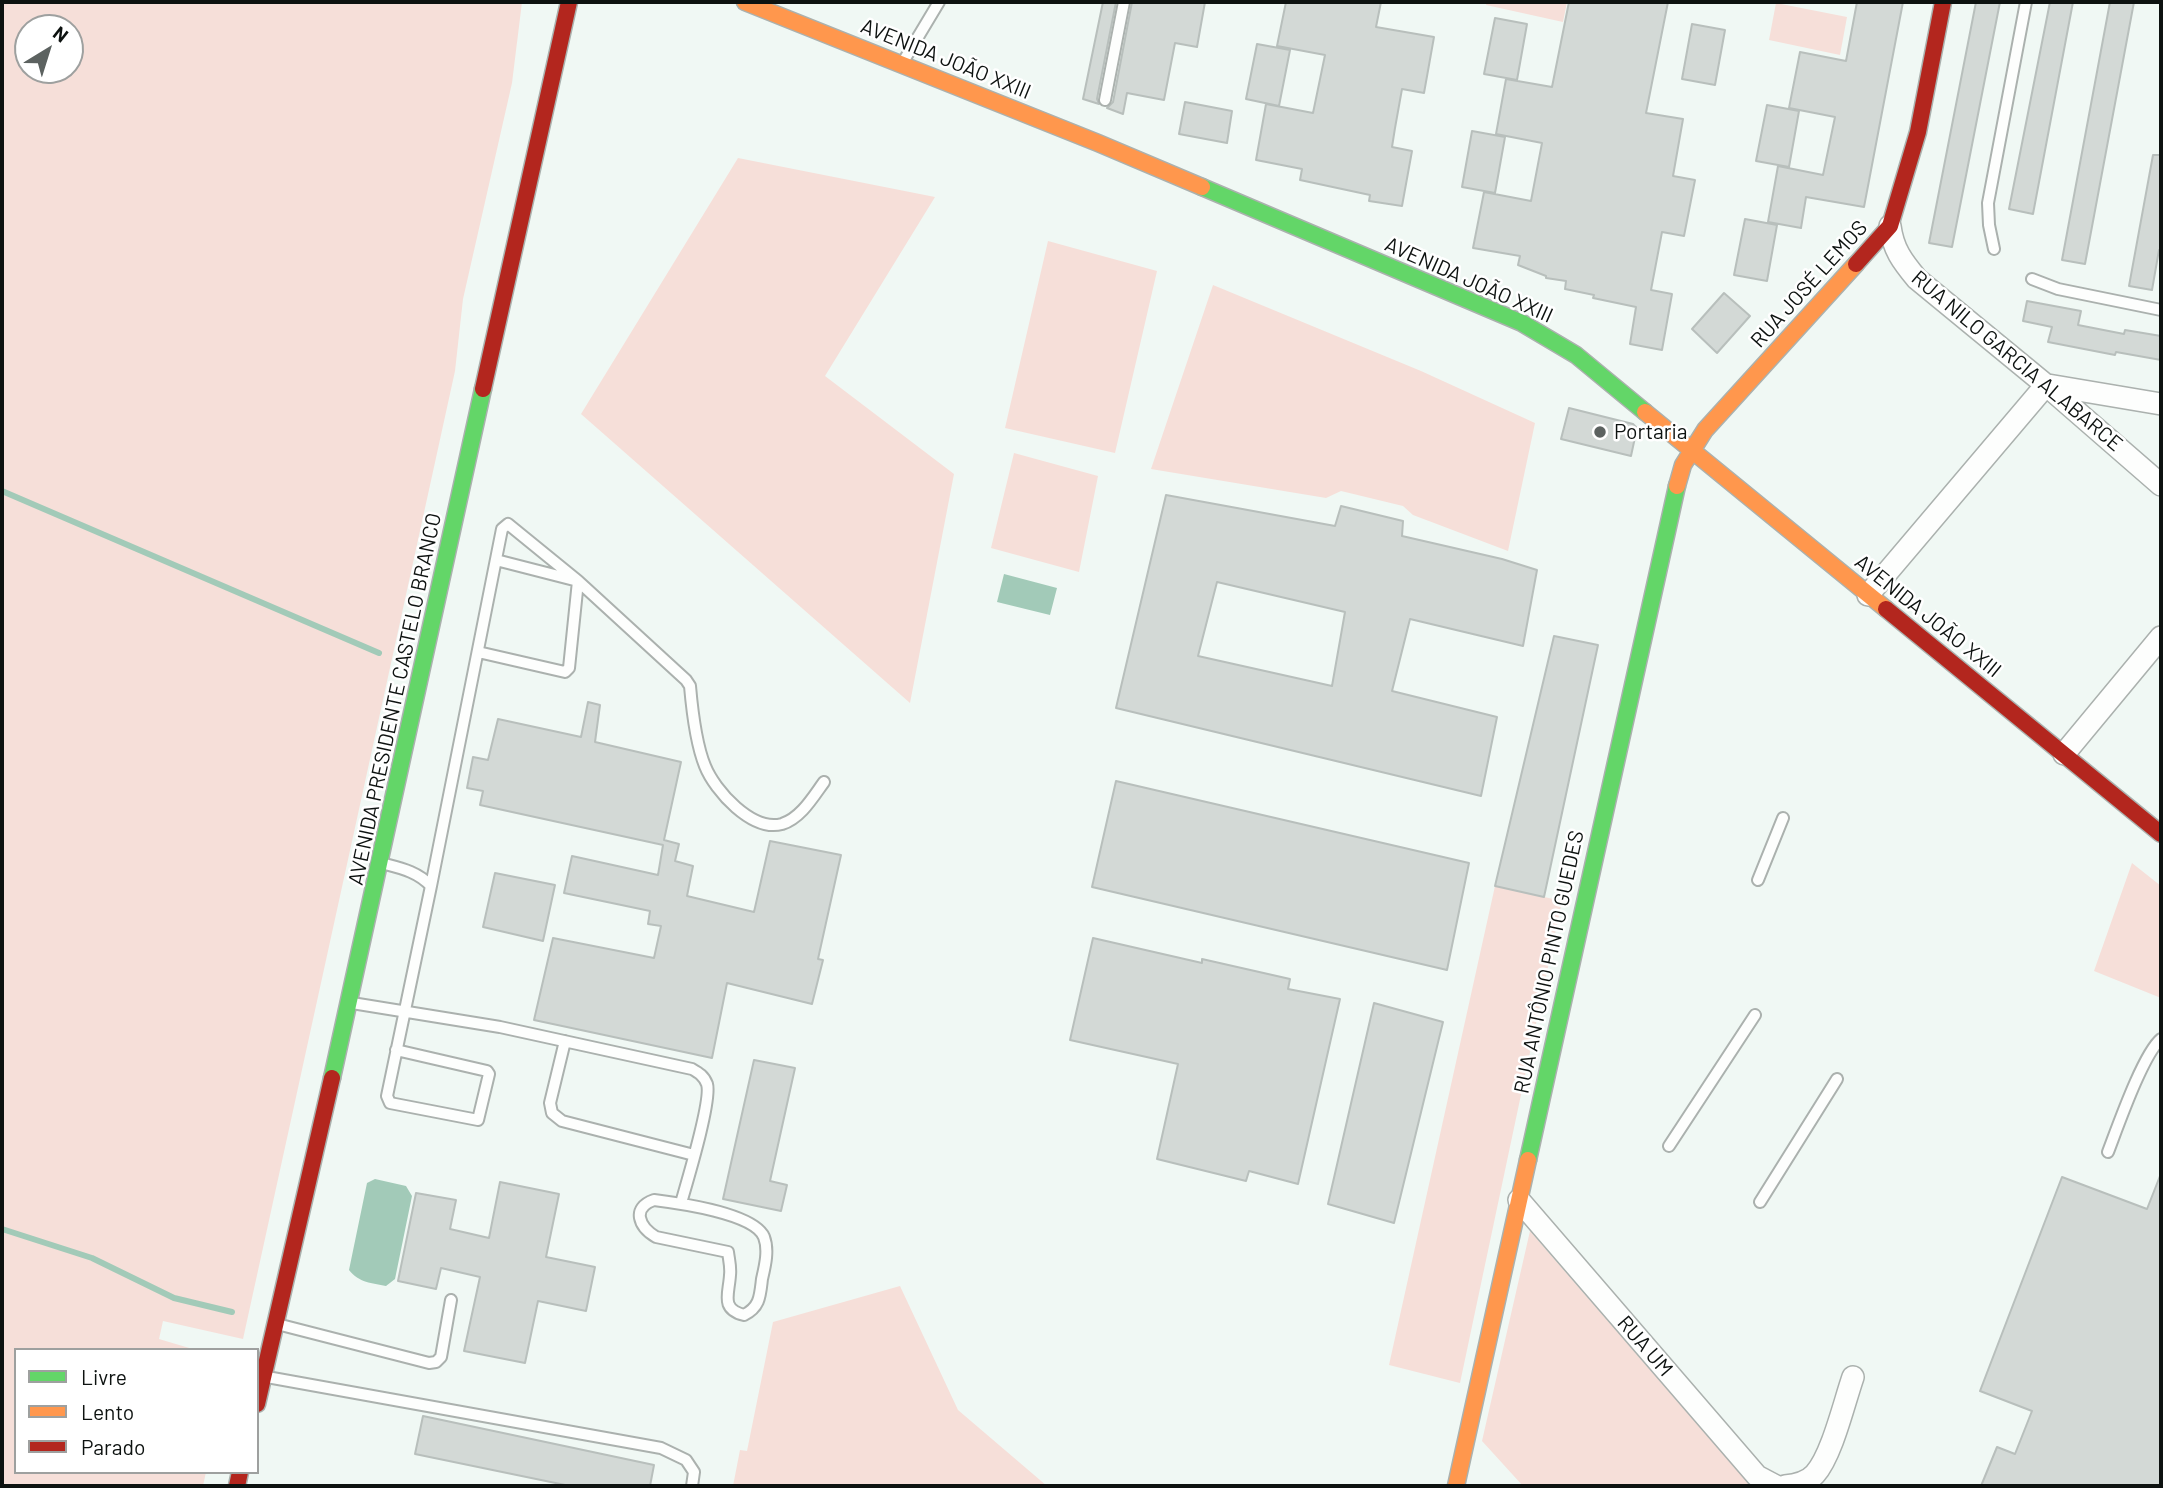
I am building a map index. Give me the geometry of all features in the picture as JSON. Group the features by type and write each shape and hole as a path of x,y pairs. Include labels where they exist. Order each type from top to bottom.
{"street":[{"name":"AVENIDA PRESIDENTE CASTELO BRANCO","path":"259,1396 381,863 569,2"},
{"name":"RUA JOSÉ LEMOS","path":"1692,450 1705,430 1890,226 1918,132 1942,2"},
{"name":"AVENIDA JOÃO XXIII","path":"752,4 1098,143 1522,323 1576,355 2161,834"},
{"name":"RUA NILO GARCIA ALABARCE","path":"1890,226 1893,244 1904,264 1917,279 2046,385 2161,485"},
{"path":"1868,595 2046,385 2161,404"},
{"name":"RUA ANTÔNIO PINTO GUEDES","path":"1456,1486 1676,489 1683,465 1692,450"},
{"path":"2064,754 2161,637"},
{"name":"RUA UM","path":"1519,1200 1757,1476 1776,1486"},
{"path":"1785,1486 1801,1484 1814,1476 1825,1459 1853,1377"}],"lane":[{"path":"902,64 939,2"},
{"path":"1105,100 1124,2"},
{"path":"1994,249 1989,225 1989,202 2026,2"},
{"path":"2032,279 2058,289 2161,310"},
{"path":"396,1050 487,1071 489,1074 478,1120 390,1103 387,1096 396,1050 404,1011 431,886 502,529 508,524 578,582 690,685 704,764 723,795 745,815 766,824 781,824 794,818 824,782"},
{"path":"496,560 578,582"},
{"path":"478,652 568,671 578,582"},
{"path":"1758,880 1783,818"},
{"path":"381,863 410,871 423,877 431,886"},
{"path":"349,1002 500,1027 692,1069 702,1075 708,1086 681,1203"},
{"path":"1669,1146 1755,1015"},
{"path":"2108,1152 2146,1059 2161,1039"},
{"path":"565,1041 550,1103 552,1113 562,1121 694,1155"},
{"path":"1760,1202 1837,1079"},
{"path":"654,1200 681,1203 739,1219 755,1226 764,1235 766,1259 759,1304 752,1311 744,1315 735,1313 729,1307 728,1252 656,1237 645,1231 640,1221 641,1210 647,1203 654,1200"},
{"path":"277,1324 429,1363 436,1362 441,1357 451,1300"},
{"path":"264,1377 661,1448 685,1460 694,1472 691,1486"}],"shaded area":[{"path":"2,2 522,2 512,83 463,299 455,371 243,1339 163,1321 159,1339 189,1348 14,1348 14,1474 206,1474 203,1486 2,1486"},
{"path":"1487,2 1567,2 1563,22 1486,5"},
{"path":"1776,3 1847,17 1840,55 1769,40"},
{"path":"738,158 935,197 825,376 954,474 910,703 581,414"},
{"path":"1048,241 1157,271 1115,453 1005,428"},
{"path":"1213,285 1421,371 1535,423 1508,551 1413,515 1403,506 1341,491 1326,498 1151,469"},
{"path":"1014,453 1098,476 1079,572 991,548"},
{"path":"1004,574 1057,588 1050,615 997,602"},
{"path":"2132,863 2161,886 2161,998 2094,971"},
{"path":"1495,886 1562,901 1460,1383 1389,1365"},
{"path":"375,1179 406,1186 412,1196 395,1279 386,1286 361,1280 349,1270 367,1183"},
{"path":"1530,1231 1751,1486 1523,1486 1482,1441"},
{"path":"900,1286 958,1410 1047,1486 733,1486 740,1450 747,1451 773,1322"}],"building":[{"path":"1103,2 1116,2 1097,99 1099,104 1083,99"},
{"path":"1132,2 1205,2 1197,47 1175,43 1164,100 1127,93 1123,114 1107,108 1113,102"},
{"path":"1286,2 1381,2 1376,27 1434,37 1424,93 1402,89 1392,147 1412,151 1402,206 1369,201 1370,195 1300,180 1302,169 1256,160 1266,104 1313,113 1325,55 1277,46"},
{"path":"1569,2 1668,2 1646,113 1683,119 1673,176 1695,180 1684,236 1662,232 1651,290 1672,294 1662,350 1630,344 1636,307 1565,289 1566,281 1546,278 1518,265 1520,256 1473,248 1484,192 1531,201 1542,143 1496,134 1506,79 1552,87"},
{"path":"1857,2 1903,2 1864,207 1806,197 1801,228 1768,222 1778,166 1823,175 1835,117 1789,108 1800,52 1846,61"},
{"path":"1976,2 2000,2 1952,247 1929,243"},
{"path":"2050,2 2073,2 2033,214 2009,209"},
{"path":"2110,2 2134,2 2085,264 2062,260"},
{"path":"1495,18 1527,24 1517,80 1484,74"},
{"path":"1692,24 1725,30 1715,85 1682,79"},
{"path":"1257,44 1290,50 1279,106 1246,99"},
{"path":"1185,102 1232,111 1227,143 1179,134"},
{"path":"1767,105 1799,111 1789,167 1756,161"},
{"path":"1472,131 1505,137 1495,193 1462,187"},
{"path":"2153,155 2161,155 2161,251 2159,250 2152,290 2129,286"},
{"path":"1745,219 1777,225 1767,281 1734,275"},
{"path":"1724,293 1750,316 1717,353 1692,329"},
{"path":"2027,301 2081,311 2078,325 2124,334 2125,330 2161,336 2161,360 2116,352 2115,355 2048,342 2052,327 2023,321"},
{"name":"Portaria","path":"1569,408 1633,424 1637,428 1631,456 1561,439"},
{"path":"1166,495 1335,526 1341,506 1403,521 1402,536 1502,559 1537,570 1523,646 1410,619 1392,691 1497,717 1481,796 1116,708","holes":["1217,582 1345,612 1332,686 1198,656"]},
{"path":"1554,636 1598,645 1544,897 1495,886"},
{"path":"588,702 600,705 595,742 681,762 664,840 679,844 675,861 693,866 687,896 754,912 770,841 841,855 818,959 823,960 812,1004 727,983 712,1058 534,1020 553,938 654,958 661,926 648,924 650,911 564,893 572,856 658,875 663,845 480,805 483,791 467,788 473,757 488,760 498,719 581,737"},
{"path":"1116,781 1469,863 1447,970 1092,887"},
{"path":"495,873 555,885 543,941 483,927"},
{"path":"1093,938 1202,963 1202,959 1290,979 1288,989 1340,999 1298,1184 1249,1171 1246,1181 1157,1159 1178,1064 1070,1040"},
{"path":"1374,1003 1443,1022 1394,1223 1328,1204"},
{"path":"754,1060 795,1068 770,1181 787,1185 781,1211 723,1199"},
{"path":"2160,1176 2161,1486 1981,1486 1997,1447 2015,1454 2032,1411 1980,1391 2062,1177 2147,1209"},
{"path":"500,1182 559,1194 546,1257 595,1267 586,1311 538,1301 525,1363 464,1351 480,1277 441,1268 436,1289 398,1281 416,1193 456,1200 450,1229 489,1238"},
{"path":"423,1416 654,1465 650,1486 570,1486 415,1454"}],"waterway":[{"path":"2,491 379,653"},
{"path":"2,1229 92,1258 174,1298 232,1312"}],"traffic: fast":[{"path":"1202,187 1522,323 1576,355 1645,412"},
{"path":"332,1078 483,389"},
{"path":"1528,1160 1677,486"}],"traffic: slow":[{"path":"745,2 1202,187"},
{"path":"1677,486 1683,465 1705,430 1856,264"},
{"path":"1645,412 1886,609"},
{"path":"1456,1486 1528,1160"}],"traffic: jam":[{"path":"483,389 569,2"},
{"path":"1856,264 1890,226 1918,132 1943,2"},
{"path":"1886,609 2161,834"},
{"path":"259,1395 332,1078"},
{"path":"237,1486 240,1474"}],"place":[{"name":"Portaria","path":"1600,432"}]}
